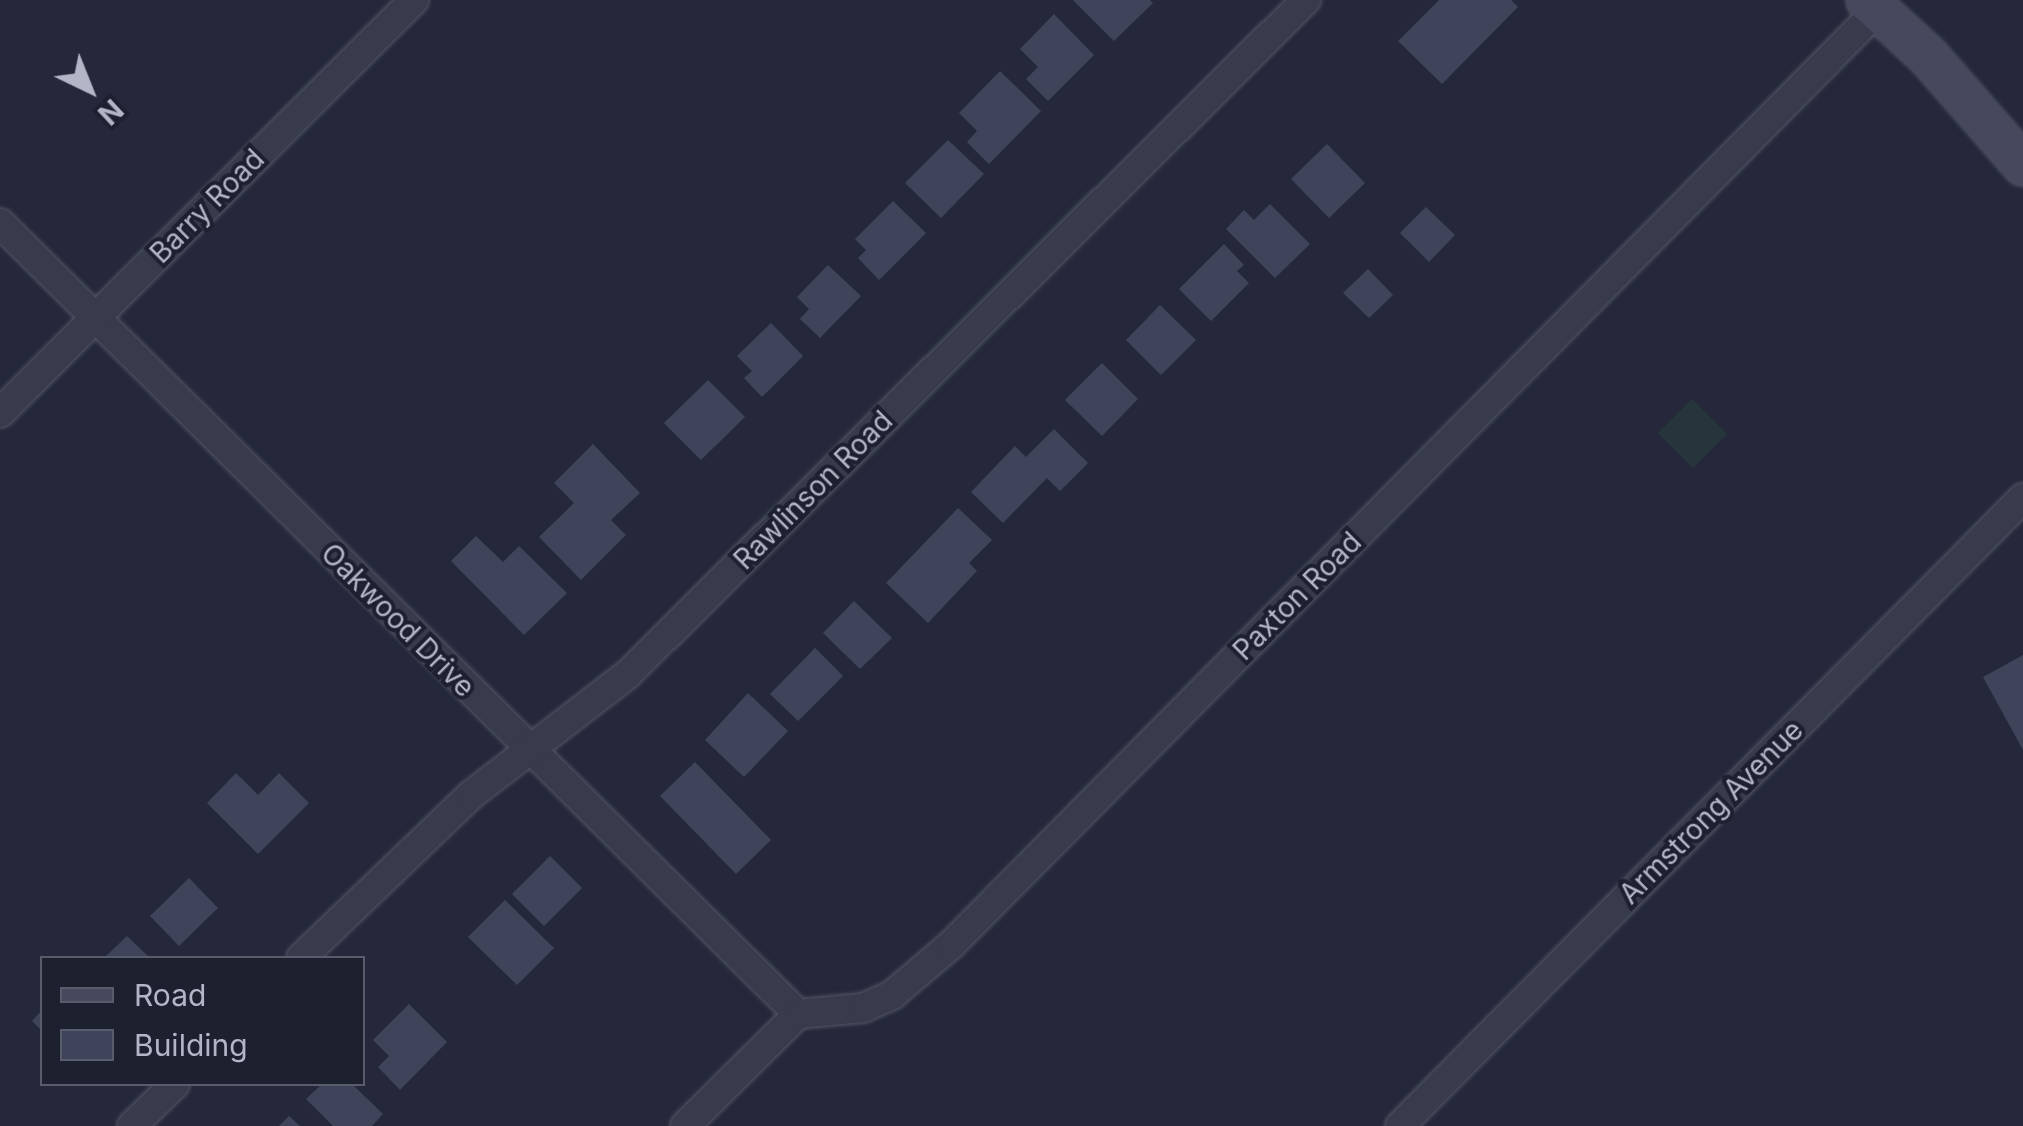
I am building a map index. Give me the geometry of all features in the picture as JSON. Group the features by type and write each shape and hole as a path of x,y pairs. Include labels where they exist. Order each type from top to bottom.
{"main road":[{"path":"1872,5 1961,91 2023,165"}],"street":[{"name":"Barry Road","path":"0,413 414,0"},
{"name":"Rawlinson Road","path":"302,956 415,844 628,674 1306,0"},
{"name":"Paxton Road","path":"798,1014 863,1008 930,965 1872,5"},
{"name":"Oakwood Drive","path":"0,224 798,1014"},
{"name":"Armstrong Avenue","path":"1400,1126 2023,498"},
{"path":"685,1126 798,1014"},
{"path":"132,1126 173,1086"}],"shaded area":[{"path":"1692,399 1727,434 1693,468 1658,433"}],"building":[{"path":"1073,0 1150,0 1153,3 1114,41"},
{"path":"1439,0 1511,0 1518,7 1442,84 1398,41"},
{"path":"1054,14 1094,55 1048,101 1026,79 1038,67 1020,49"},
{"path":"1000,71 1041,111 989,164 967,142 977,131 959,113"},
{"path":"948,140 984,174 941,218 905,183"},
{"path":"1327,144 1365,183 1329,218 1291,179"},
{"path":"893,201 926,233 879,280 858,258 866,250 855,239"},
{"path":"1270,204 1310,244 1275,278 1226,229 1244,210 1254,220"},
{"path":"1426,207 1455,235 1429,262 1400,233"},
{"path":"1224,244 1244,265 1237,271 1249,283 1211,321 1179,289"},
{"path":"828,265 861,296 820,338 800,319 809,309 797,297"},
{"path":"1368,269 1393,295 1369,318 1343,293"},
{"path":"1160,305 1196,340 1161,375 1126,340"},
{"path":"771,323 803,356 762,397 744,378 752,371 737,356"},
{"path":"1102,363 1138,399 1102,436 1065,400"},
{"path":"708,380 745,417 701,460 664,423"},
{"path":"1054,429 1088,463 1060,491 1047,478 1003,523 971,492 1015,446 1026,457"},
{"path":"593,444 640,493 611,520 626,535 581,580 539,537 574,503 554,483"},
{"path":"958,508 992,540 969,563 977,571 928,623 886,583"},
{"path":"476,536 503,562 519,546 567,593 524,635 451,561"},
{"path":"854,601 892,638 860,669 823,633"},
{"path":"815,648 843,676 798,721 770,694"},
{"path":"2023,655 2023,750 1983,677"},
{"path":"748,693 788,731 744,777 705,740"},
{"path":"695,762 771,840 736,874 660,796"},
{"path":"236,773 258,795 279,773 309,803 258,854 207,803"},
{"path":"550,856 582,888 544,926 512,894"},
{"path":"189,878 218,908 179,946 150,916"},
{"path":"505,900 554,948 517,985 468,937"},
{"path":"127,936 148,956 106,956"},
{"path":"409,1004 447,1042 400,1090 378,1067 389,1056 373,1040"},
{"path":"40,1012 40,1029 32,1021"},
{"path":"320,1086 354,1086 383,1114 372,1126 333,1126 306,1099"},
{"path":"289,1116 300,1126 279,1126"}]}
